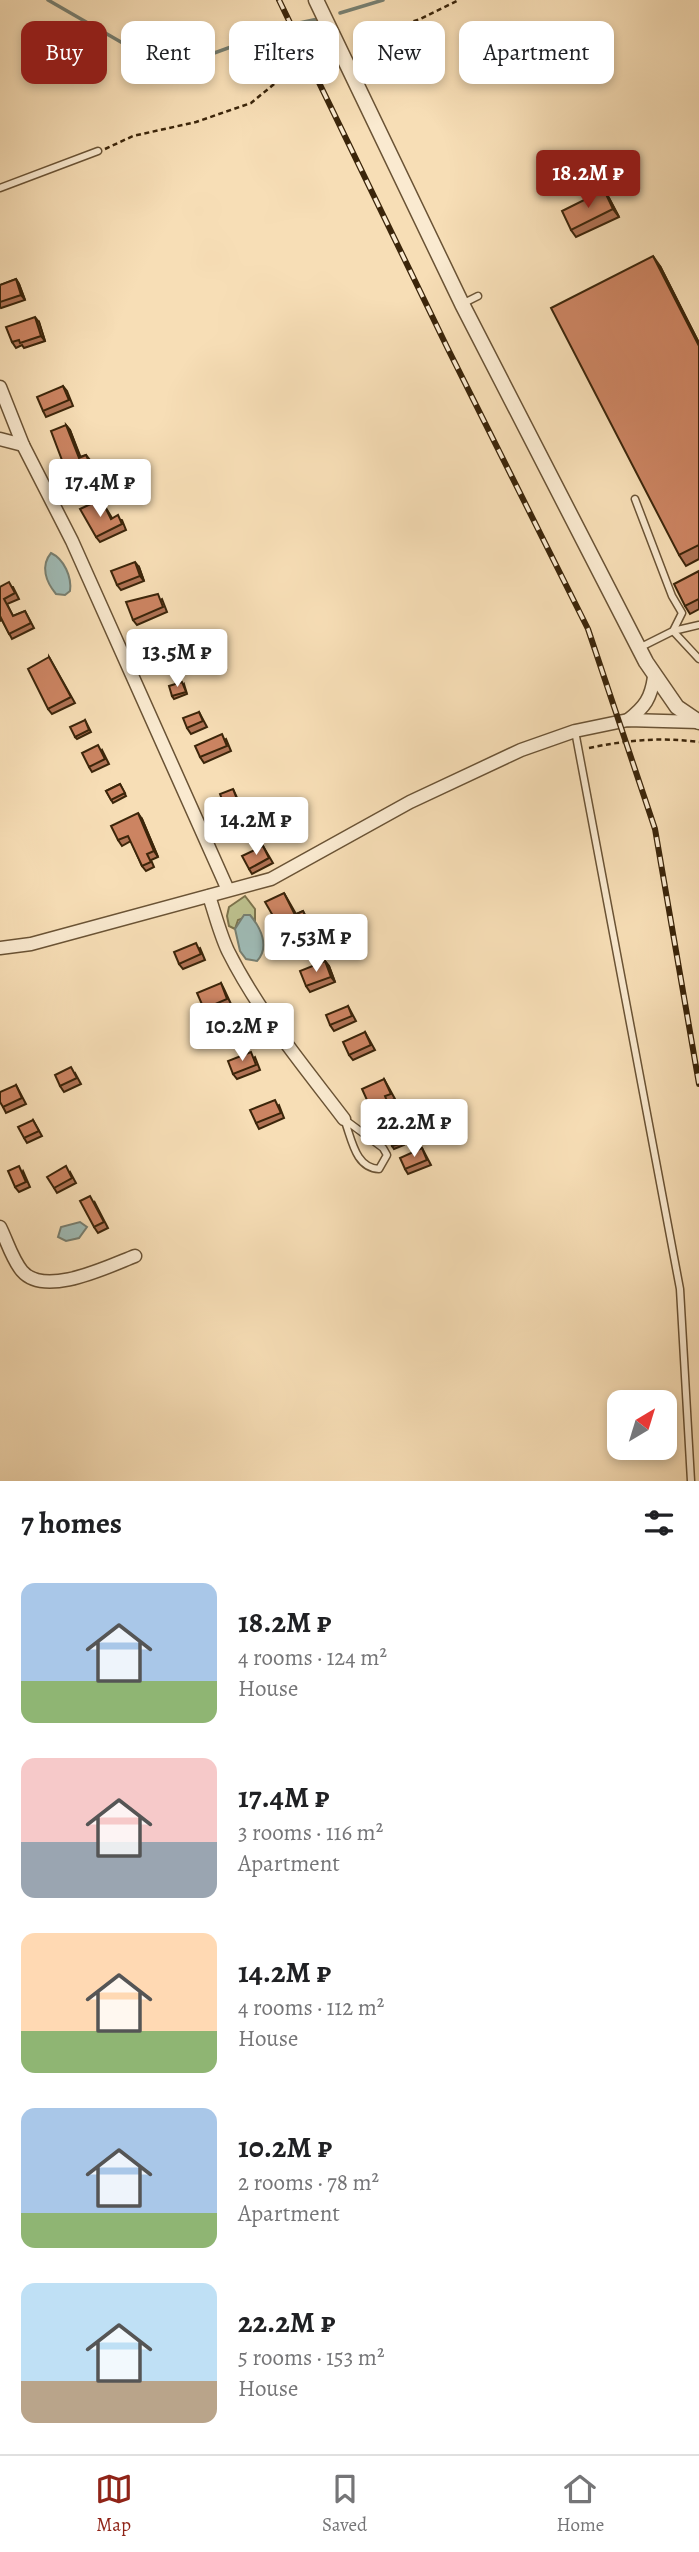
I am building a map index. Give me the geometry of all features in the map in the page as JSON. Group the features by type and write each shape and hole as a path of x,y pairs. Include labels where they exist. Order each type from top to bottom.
{"street":[{"path":"316,0 462,304 654,677 677,707 699,722"},
{"path":"0,387 23,445 72,541 228,890"},
{"path":"0,439 23,445"},
{"path":"628,720 652,696 654,677"},
{"path":"0,948 31,944 271,879 410,802 521,750 575,731 628,720 699,722"},
{"path":"209,896 227,948 240,973 274,1028 345,1119"},
{"path":"0,1227 22,1271 38,1281 58,1282 135,1256"}],"lane":[{"path":"0,188 98,151"},
{"path":"462,304 478,296"},
{"path":"635,499 672,596 682,613 673,631"},
{"path":"639,648 673,631 699,625"},
{"path":"673,631 699,659"},
{"path":"575,731 680,1289 691,1481"},
{"path":"345,1119 383,1148 387,1155 379,1168 369,1168 361,1162 345,1119"}],"path":[{"path":"98,151 133,136 196,122 251,103 290,71 299,68 326,69 344,62 353,58 360,43 370,36 420,19 459,0"},
{"path":"578,750 650,738 699,742"}],"green space":[{"path":"245,896 255,909 255,921 250,916 238,920 235,929 229,926 229,907"}],"water":[{"path":"51,553 60,560 68,574 70,591 65,595 56,594 47,579 45,569"},
{"path":"244,915 250,915 262,938 263,950 257,961 246,959 240,951 235,929"},
{"path":"80,1222 87,1227 79,1238 66,1241 58,1237 61,1227"}],"building":[{"path":"604,190 613,209 571,230 562,211"},
{"path":"653,256 699,346 699,545 679,555 551,308"},
{"path":"16,279 21,295 0,302 0,285"},
{"path":"35,317 41,336 20,343 19,340 12,342 6,327"},
{"path":"63,386 69,400 43,411 37,397"},
{"path":"66,425 79,458 86,455 93,470 86,473 88,477 71,484 51,431"},
{"path":"95,502 96,506 103,503 111,519 118,515 122,524 96,537 80,509"},
{"path":"135,562 140,576 117,585 111,571"},
{"path":"699,571 699,599 685,606 674,584"},
{"path":"9,582 15,593 4,599 13,616 25,611 31,623 9,634 0,616 0,587"},
{"path":"158,594 163,607 133,620 126,602"},
{"path":"173,635 175,641 187,637 192,652 163,662 161,655 155,657 150,643"},
{"path":"49,657 71,697 48,709 28,669"},
{"path":"182,682 186,692 172,696 169,686"},
{"path":"199,712 203,721 187,728 183,718"},
{"path":"85,720 89,730 75,737 70,727"},
{"path":"222,734 227,746 200,757 195,746"},
{"path":"98,745 105,759 89,767 82,753"},
{"path":"120,784 125,793 111,800 106,791"},
{"path":"233,789 242,812 250,808 254,819 233,828 220,794"},
{"path":"138,813 154,851 147,854 151,862 142,866 128,836 118,840 111,826"},
{"path":"263,846 269,858 249,869 242,856"},
{"path":"284,893 295,915 303,911 312,930 288,942 265,902"},
{"path":"196,943 201,954 179,964 174,952"},
{"path":"325,961 331,977 306,986 300,971"},
{"path":"221,983 227,999 204,1009 197,993"},
{"path":"348,1006 352,1016 330,1025 326,1015"},
{"path":"232,1017 236,1026 230,1029 232,1034 216,1041 210,1027"},
{"path":"365,1032 371,1045 349,1055 343,1042"},
{"path":"251,1052 256,1065 233,1074 228,1061"},
{"path":"71,1067 77,1078 60,1086 55,1075"},
{"path":"384,1079 391,1094 385,1096 387,1101 371,1109 362,1089"},
{"path":"16,1085 22,1098 3,1107 0,1092"},
{"path":"275,1100 281,1113 256,1123 250,1110"},
{"path":"33,1120 39,1131 24,1138 18,1127"},
{"path":"398,1131 403,1143 392,1146 388,1134"},
{"path":"422,1148 427,1160 405,1169 400,1158"},
{"path":"19,1166 26,1182 15,1187 8,1171"},
{"path":"66,1166 72,1178 54,1188 47,1177"},
{"path":"90,1196 104,1222 94,1227 80,1201"}],"waterway":[{"path":"48,0 133,49 159,73 229,48"},
{"path":"340,13 383,0"},
{"path":"308,21 318,19"}],"railway":[{"path":"279,0 447,347 588,629 655,829 699,1084"}]}
